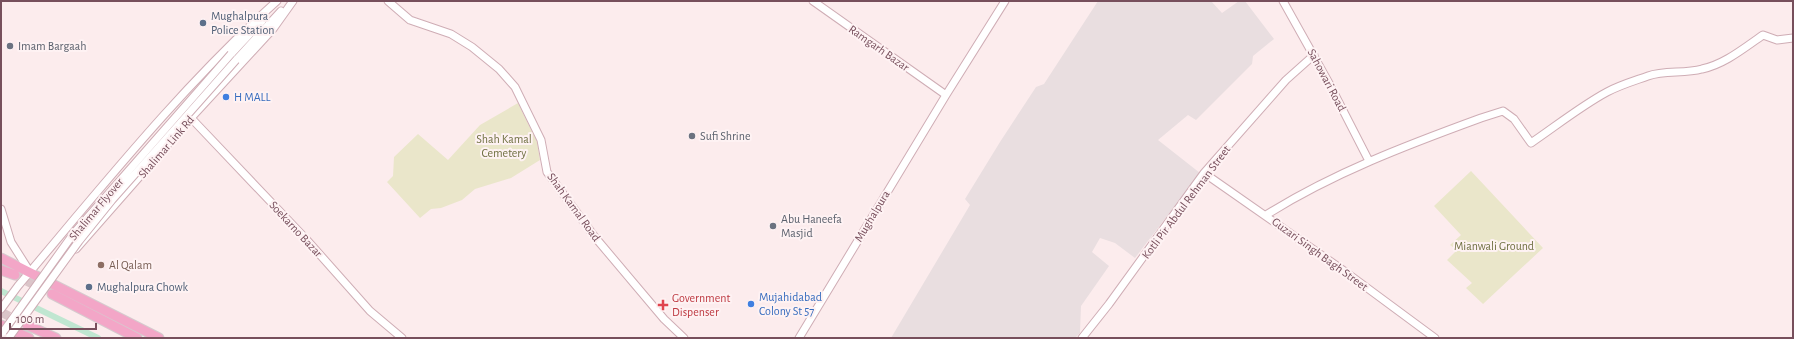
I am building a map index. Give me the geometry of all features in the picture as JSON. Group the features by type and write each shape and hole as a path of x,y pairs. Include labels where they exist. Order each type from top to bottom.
{"highway":[{"path":"1,258 159,338"},
{"path":"1,270 15,276"},
{"path":"52,294 137,338"},
{"path":"24,322 56,338"},
{"path":"1,325 8,335 27,338"}],"street":[{"name":"Shalimar Link Rd","path":"233,57 279,1"},
{"name":"Shalimar Link Rd","path":"2,308 18,286 174,102 225,49 279,1"},
{"name":"Shalimar Link Rd","path":"8,335 24,322 40,293 191,118 273,29 292,1"},
{"path":"233,57 292,1"},
{"name":"Shah Kamal Road","path":"388,1 410,20 450,34 472,47 499,70 515,87 541,140 547,172 594,236 664,319 684,338"},
{"name":"Ramgarh Bazar","path":"813,1 946,95"},
{"name":"Mughalpura","path":"799,338 946,95 1005,1"},
{"name":"Sahowari Road","path":"1283,1 1314,56 1369,161"},
{"path":"1266,215 1316,185 1369,161 1451,129 1503,111 1514,119 1531,143 1592,101 1618,87 1648,76 1667,72 1703,69 1730,58 1763,35 1777,40 1793,38"},
{"name":"Kotli Pir Abdul Rehman Street","path":"1082,338 1109,304 1204,173 1286,80 1314,56"},
{"name":"Shalimar Flyover","path":"1,334 74,233 233,57"},
{"name":"Shalimar Flyover","path":"8,335 102,212 233,57"},
{"name":"Soekarno Bazar","path":"191,118 318,251 370,311 402,338"},
{"name":"Guzari Singh Bagh Street","path":"1204,173 1266,215 1435,338"},
{"path":"1,209 11,242 30,272"}],"shaded area":[{"path":"1098,1 1211,1 1222,13 1239,1 1245,1 1274,39 1253,56 1252,64 1196,120 1188,115 1158,140 1200,173 1135,258 1115,243 1100,238 1092,252 1109,266 1081,306 1080,333 1075,338 891,338 970,205 965,199 1000,142 1036,87 1044,84"}],"green space":[{"name":"Shah Kamal Cemetery","path":"518,103 537,142 540,160 511,178 475,189 462,200 441,208 431,209 420,218 387,182 393,176 394,157 418,134 448,160 480,125"},
{"name":"Mianwali Ground","path":"1471,171 1543,248 1483,304 1466,288 1472,283 1447,260 1457,250 1450,245 1461,235 1434,206"}],"waterway":[{"path":"1,291 98,338"}],"tunnel":[{"path":"15,275 52,294"},
{"path":"1,312 20,322"}],"place":[{"name":"Mughalpura Police Station","path":"203,23"},
{"name":"Imam Bargaah","path":"10,46"},
{"name":"H MALL","path":"226,97"},
{"name":"Sufi Shrine","path":"692,136"},
{"name":"Abu Haneefa Masjid","path":"773,226"},
{"name":"Al Qalam","path":"101,265"},
{"name":"Mughalpura Chowk","path":"89,287"},
{"name":"Mujahidabad Colony St 57","path":"751,304"},
{"name":"Government Dispenser","path":"663,305"}]}
